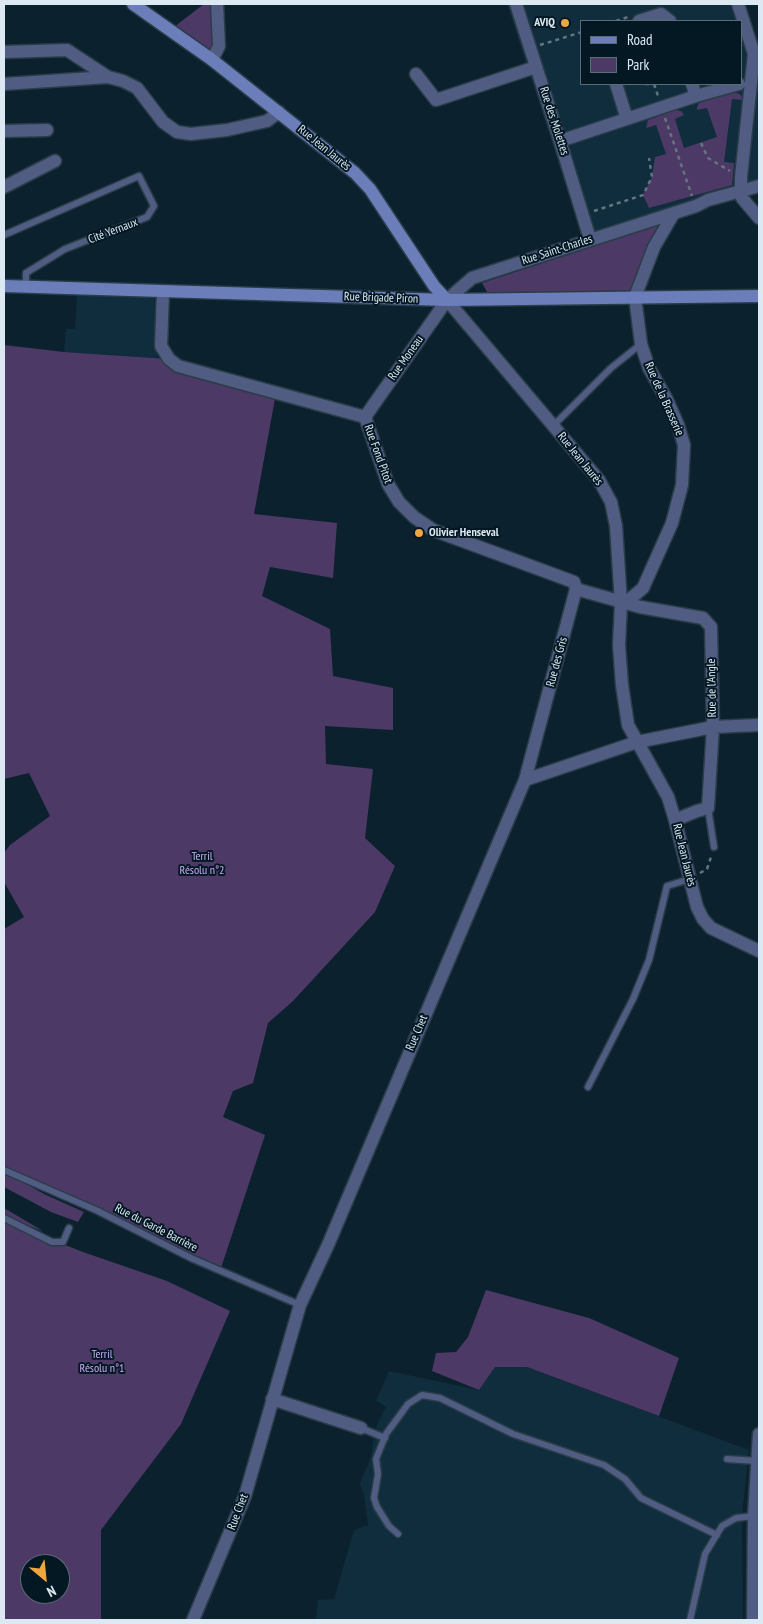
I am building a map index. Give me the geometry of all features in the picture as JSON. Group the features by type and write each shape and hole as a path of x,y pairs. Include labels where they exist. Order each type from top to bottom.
{"street":[{"name":"Rue Jean Jaurès","path":"132,4 211,59 355,173 370,189 434,286 599,480 612,502 616,526 621,603 619,645 628,725 668,797 697,907 703,919 711,928 759,951"},
{"path":"211,59 216,54 219,46 216,4"},
{"name":"Rue des Molettes","path":"516,4 590,239"},
{"path":"738,4 754,54 744,83 741,191 742,198 759,218"},
{"path":"641,20 660,14 669,20"},
{"path":"4,52 67,50 108,77 137,88 163,122 177,132 191,134 227,130 267,121 279,112"},
{"path":"416,74 436,100 536,67"},
{"path":"4,84 108,77"},
{"path":"616,85 627,119"},
{"path":"560,140 661,108 694,90 730,85"},
{"path":"4,131 47,130"},
{"path":"4,187 55,160"},
{"name":"Rue Saint-Charles","path":"446,300 472,278 696,206 708,200 759,186"},
{"path":"634,297 654,247 674,213"},
{"name":"Rue Brigade Piron","path":"4,286 446,300 759,296"},
{"name":"Rue Fond Pitot","path":"163,291 161,346 169,359 178,366 365,417 388,484 399,502 414,517 433,530 574,582 576,589"},
{"name":"Rue de la Brasserie","path":"621,603 630,599 643,588 672,523 682,485 684,445 667,400 649,368 641,344 634,297"},
{"name":"Rue Moneau","path":"365,417 446,300"},
{"path":"576,589 621,603"},
{"name":"Rue des Gris","path":"525,780 576,589"},
{"name":"Rue de l'Angle","path":"621,603 703,618 712,627 713,727 708,808"},
{"path":"525,780 637,742 713,727 759,726"},
{"name":"Rue Chet","path":"193,1620 245,1496 300,1305 328,1245 525,780"},
{"path":"675,820 708,808"},
{"path":"272,1399 362,1428"},
{"path":"753,1620 759,1434"}],"lane":[{"name":"Cité Yernaux","path":"4,235 139,176 154,206 147,217 65,249 26,274 26,287"},
{"path":"553,426 611,368 641,344"},
{"path":"708,808 714,847"},
{"path":"588,1087 633,999 649,960 667,886 690,879"},
{"name":"Rue du Garde Barrière","path":"4,1170 98,1211 191,1258 300,1305"},
{"path":"4,1218 52,1242 63,1242 69,1228"},
{"path":"398,1534 389,1526 377,1507 374,1498 378,1474 376,1460 385,1438 408,1404 422,1395 440,1398 513,1434 604,1465 626,1479 642,1498 716,1536"},
{"path":"362,1428 385,1438"},
{"path":"727,1459 757,1461"},
{"path":"690,1620 705,1554 722,1526 736,1518 756,1521"}],"path":[{"path":"530,48 580,33"},
{"path":"661,108 696,206"},
{"path":"701,143 708,158 741,177"},
{"path":"583,215 643,195 652,177 649,158"},
{"path":"690,879 707,869 714,847"}],"shaded area":[{"path":"507,4 734,4 740,20 580,20 580,85 743,85 743,30 759,58 759,188 584,241"},
{"path":"77,294 154,296 157,358 64,352 66,329 75,329"},
{"path":"495,1367 527,1367 749,1450 742,1515 743,1620 316,1620 318,1600 334,1599 354,1530 368,1525 360,1483 371,1457 375,1429 386,1407 376,1401 389,1371 479,1390"}],"green space":[{"path":"204,4 217,4 215,54 170,30"},
{"path":"729,92 741,95 743,100 732,99 724,162 734,163 732,185 649,208 643,195 652,177 655,157 666,154 656,125 646,128 648,120 676,110 681,111 684,115 675,119 684,148 717,137 707,108 697,110 697,107 699,103"},
{"path":"661,224 629,294 491,299 482,283"},
{"name":"Terril Résolu n°2","path":"4,345 64,352 169,359 276,393 254,514 337,523 333,578 270,567 262,596 330,629 333,676 393,688 393,730 325,726 326,764 373,769 365,838 395,866 375,912 293,1001 268,1023 253,1083 233,1091 223,1117 265,1135 220,1271 4,1170 4,929 24,917 4,882 4,853 10,845 50,816 29,773 4,779"},
{"path":"4,1171 44,1194 84,1212 78,1222 51,1212 4,1187"},
{"path":"4,1208 43,1231 4,1217"},
{"name":"Terril Résolu n°1","path":"4,1221 83,1252 167,1281 230,1311 181,1424 101,1530 101,1620 4,1620"},
{"path":"486,1290 589,1318 679,1358 659,1416 527,1367 495,1367 479,1390 432,1371 436,1353 456,1352 468,1337"}],"place":[{"name":"AVIQ","path":"565,23"},
{"name":"Olivier Henseval","path":"419,533"}]}
